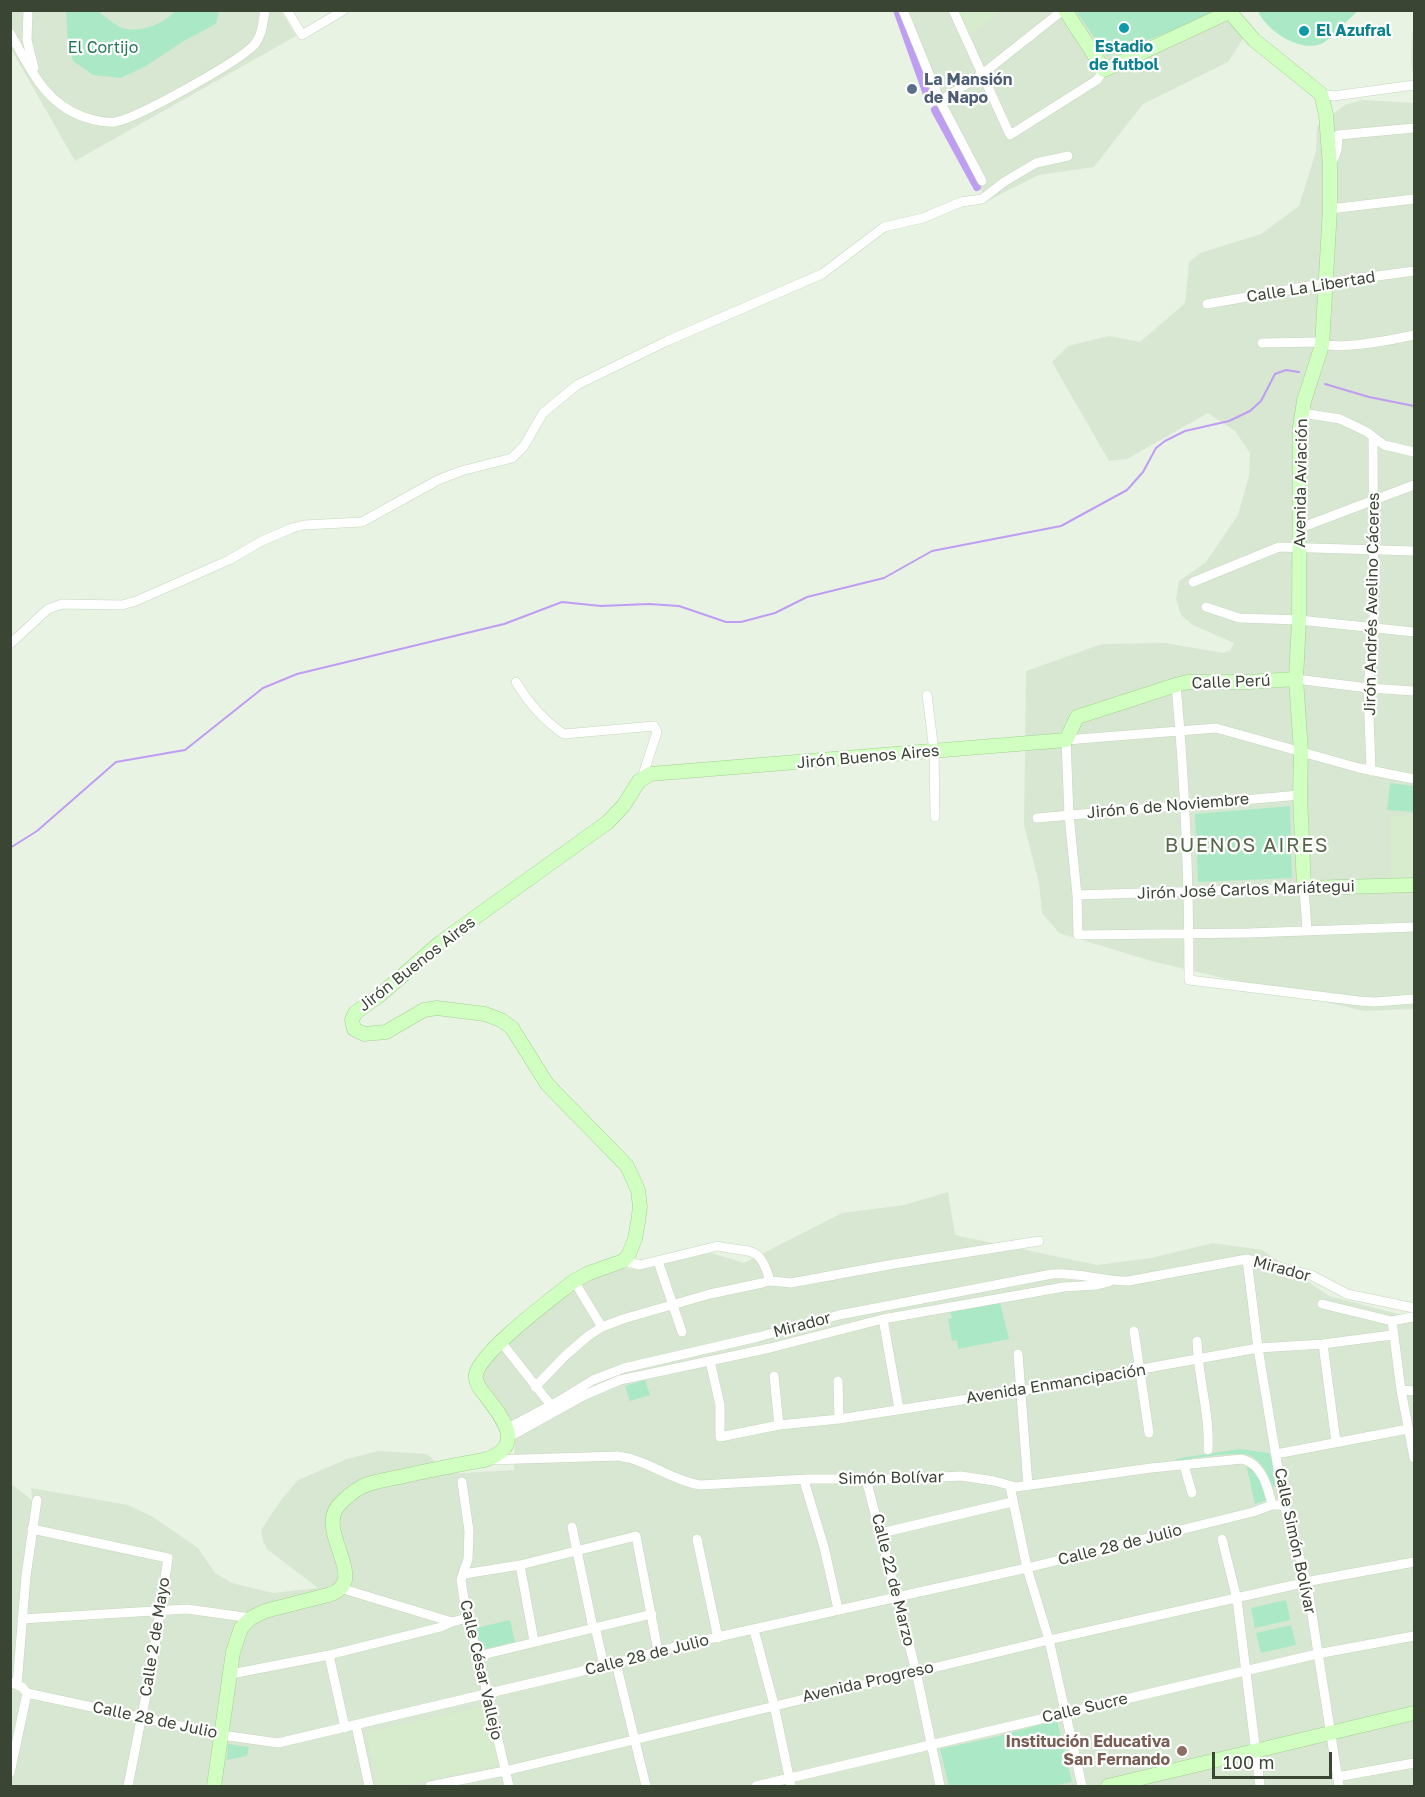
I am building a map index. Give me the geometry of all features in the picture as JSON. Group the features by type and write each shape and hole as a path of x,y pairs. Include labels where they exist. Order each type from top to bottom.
{"street":[{"path":"28,10 27,40 38,82"},
{"path":"10,33 38,82 62,106 82,117 95,121 113,122 134,117 240,58 256,43 265,10"},
{"path":"287,10 302,35 344,10"},
{"path":"903,10 940,101 982,181"},
{"path":"953,10 1010,135 1097,80 1101,67 1228,11 1254,40 1321,94 1334,96 1414,86"},
{"path":"940,101 981,75 1064,10 1101,67"},
{"name":"Avenida Aviación","path":"1307,930 1296,679 1302,413 1322,345 1330,209 1330,166 1326,115 1321,94"},
{"path":"1330,166 1337,150 1338,135 1414,128"},
{"path":"10,644 48,609 62,604 122,605 136,601 229,560 262,541 292,528 314,524 362,522 438,480 461,471 512,458 524,446 543,413 577,386 667,341 822,274 884,227 923,218 960,202 982,199 1004,182 1036,163 1068,156"},
{"path":"1330,209 1414,199"},
{"name":"Calle La Libertad","path":"1208,304 1326,283 1414,271"},
{"path":"1262,343 1318,342 1322,345 1371,343 1414,335"},
{"path":"1302,413 1340,419 1356,426 1384,445 1414,452"},
{"name":"Jirón Andrés Avelino Cáceres","path":"1371,771 1368,688 1374,627 1373,437"},
{"path":"1300,528 1414,485"},
{"path":"1193,582 1279,547 1414,551"},
{"path":"1206,607 1239,618 1299,620 1414,632"},
{"name":"Calle Perú","path":"1066,740 1077,717 1176,685 1296,679 1414,691"},
{"path":"516,681 525,696 552,726 564,734 654,726 657,732 642,778"},
{"path":"1176,685 1189,934 1189,980 1359,1001 1414,999"},
{"path":"927,695 934,751 935,817"},
{"name":"Jirón Buenos Aires","path":"623,1262 635,1239 640,1207 633,1176 621,1160 548,1084 508,1025 485,1014 437,1008 424,1010 395,1028 377,1034 358,1032 354,1029 352,1020 355,1013 380,995 441,942 608,822 624,805 642,778 657,773 1216,728 1371,771 1414,779"},
{"path":"1066,740 1078,936 1414,927"},
{"name":"Jirón 6 de Noviembre","path":"1037,818 1300,795"},
{"name":"Jirón José Carlos Mariátegui","path":"1077,895 1414,885"},
{"path":"535,1388 566,1355 602,1327 673,1305 770,1281 791,1283 892,1264 1039,1241"},
{"path":"214,1786 237,1635 251,1618 276,1607 333,1594 340,1588 345,1577 345,1568 331,1524 335,1511 348,1496 373,1483 484,1460 500,1453 506,1447 508,1433 476,1380 477,1370 501,1342 574,1281 589,1273 623,1262 640,1265 718,1246 745,1249 759,1257 770,1281"},
{"name":"Mirador","path":"553,1408 593,1380 624,1368 838,1316 1052,1274 1111,1281 1143,1279 1247,1259 1311,1275 1347,1294 1413,1313"},
{"name":"Calle Simón Bolívar","path":"1247,1259 1258,1348 1284,1505 1307,1582 1338,1782"},
{"path":"658,1261 682,1332"},
{"path":"574,1281 602,1327"},
{"name":"Mirador","path":"508,1433 553,1408 612,1382 883,1319 1111,1281"},
{"path":"1322,1304 1392,1321 1413,1313"},
{"path":"883,1319 899,1409"},
{"path":"1392,1321 1392,1335 1401,1390 1414,1455"},
{"path":"1134,1330 1149,1432"},
{"name":"Avenida Enmancipación","path":"710,1361 720,1405 720,1437 779,1425 839,1419 1020,1391 1258,1348 1323,1344 1392,1335"},
{"path":"1197,1341 1209,1428 1208,1450"},
{"path":"501,1342 553,1408"},
{"path":"1323,1344 1336,1442"},
{"path":"1018,1354 1028,1486"},
{"path":"774,1376 779,1425"},
{"path":"837,1381 839,1419"},
{"path":"1401,1390 1414,1391"},
{"path":"1276,1454 1408,1429"},
{"name":"Simón Bolívar","path":"484,1460 618,1456 638,1461 683,1482 700,1485 807,1479 961,1476 985,1479 1010,1486 1028,1486 1151,1468 1242,1459 1248,1460 1256,1467 1263,1478 1272,1505"},
{"path":"1184,1465 1192,1493"},
{"path":"807,1479 806,1484 824,1547 838,1609"},
{"name":"Calle 22 de Marzo","path":"866,1479 916,1671 940,1786"},
{"name":"Calle César Vallejo","path":"462,1482 469,1531 468,1560 461,1580 467,1618 488,1694 509,1786"},
{"path":"1010,1486 1027,1568 1049,1640 1082,1786"},
{"path":"14,1683 37,1500"},
{"path":"881,1533 1012,1502"},
{"name":"Calle 28 de Julio","path":"14,1683 27,1692 222,1735 278,1743 658,1651 1027,1568 1253,1512 1272,1505 1284,1505"},
{"path":"572,1527 603,1666"},
{"name":"Calle 2 de Mayo","path":"32,1529 168,1558 153,1659 128,1786"},
{"path":"464,1574 520,1565 636,1536 658,1651"},
{"path":"697,1539 717,1638"},
{"path":"1222,1539 1237,1599 1260,1786"},
{"name":"Avenida Progreso","path":"430,1786 505,1771 1049,1640 1307,1582 1414,1562"},
{"path":"520,1565 534,1641"},
{"path":"340,1588 452,1622"},
{"path":"22,1619 187,1609 251,1618"},
{"path":"478,1656 651,1614"},
{"path":"231,1674 329,1655 441,1627 467,1618"},
{"path":"754,1630 774,1705 790,1783"},
{"name":"Calle Sucre","path":"756,1786 790,1783 931,1744 1317,1654 1414,1636"},
{"path":"329,1655 345,1728"},
{"path":"616,1663 646,1786"},
{"path":"10,1773 27,1692"},
{"path":"1108,1786 1414,1713"},
{"path":"356,1725 369,1786"},
{"path":"1338,1782 1414,1763"}],"shaded area":[{"path":"10,11 281,11 296,36 75,161 11,49"},
{"path":"900,11 1234,11 1243,39 1228,62 1143,104 1094,167 1039,175 987,201 936,108"},
{"path":"959,11 1002,11 969,35"},
{"path":"1414,11 1414,86 1411,57"},
{"path":"1362,100 1414,103 1414,1009 1364,1011 1155,962 1059,933 1042,913 1039,883 1024,825 1026,671 1102,644 1165,643 1223,653 1230,651 1234,643 1193,625 1181,615 1176,599 1179,581 1206,562 1238,515 1249,476 1250,453 1235,431 1208,413 1127,459 1109,461 1052,362 1068,346 1109,336 1140,342 1185,303 1189,262 1200,253 1261,234 1299,206 1316,151 1317,126 1345,105"},
{"path":"1414,815 1414,878 1391,878 1390,816"},
{"path":"948,1192 955,1235 1097,1265 1151,1258 1213,1243 1262,1250 1329,1296 1414,1318 1414,1786 11,1786 10,1483 32,1500 31,1488 128,1505 153,1517 198,1548 215,1573 232,1583 273,1593 318,1588 267,1549 263,1541 261,1530 298,1480 347,1459 378,1451 426,1454 444,1474 514,1470 515,1439 510,1422 481,1378 491,1357 580,1281 616,1269 640,1268 711,1253 744,1263 842,1213 904,1205"},
{"path":"480,1707 485,1709 499,1762 497,1765 399,1786 377,1786 366,1733"}],"green space":[{"name":"El Cortijo","path":"66,11 100,11 120,27 132,30 153,26 175,11 219,11 216,24 184,41 144,67 121,78 93,75 73,61 68,43"},
{"path":"1076,11 1212,11 1209,16 1107,56"},
{"name":"El Azufral","path":"1258,11 1358,11 1327,40 1315,46 1286,39 1262,19"},
{"path":"1390,783 1414,786 1414,812 1387,810"},
{"path":"1290,806 1292,878 1198,882 1195,814"},
{"path":"1000,1302 1009,1339 958,1349 957,1340 952,1341 948,1319 952,1318 950,1311"},
{"path":"645,1380 650,1395 630,1401 625,1386"},
{"path":"1240,1449 1269,1453 1273,1463 1275,1487 1272,1486 1261,1465 1251,1456 1244,1454 1171,1462 1180,1458"},
{"path":"1246,1464 1260,1479 1267,1500 1255,1504"},
{"path":"1286,1600 1290,1620 1255,1628 1251,1608"},
{"path":"510,1620 515,1642 481,1650 476,1628"},
{"path":"1291,1625 1296,1645 1261,1653 1256,1633"},
{"path":"1057,1720 1072,1782 1053,1786 949,1786 940,1749"},
{"path":"228,1744 249,1747 247,1756 227,1760"}],"waterway":[{"path":"897,10 929,100"},
{"path":"935,110 977,187"},
{"path":"10,848 37,831 116,762 185,750 263,688 297,674 504,624 562,602 601,606 649,604 679,606 726,622 741,622 775,613 807,597 884,578 932,551 1061,526 1127,490 1143,472 1156,448 1165,441 1185,431 1229,421 1250,411 1261,401 1275,374 1286,370 1299,372"},
{"path":"1325,384 1369,397 1414,406"}],"place":[{"name":"Estadio de futbol","path":"1124,28"},
{"name":"El Azufral","path":"1304,31"},
{"name":"La Mansión de Napo","path":"912,89"},
{"name":"Institución Educativa San Fernando","path":"1182,1751"}],"district":[{"name":"BUENOS AIRES","path":"1247,846"}]}
